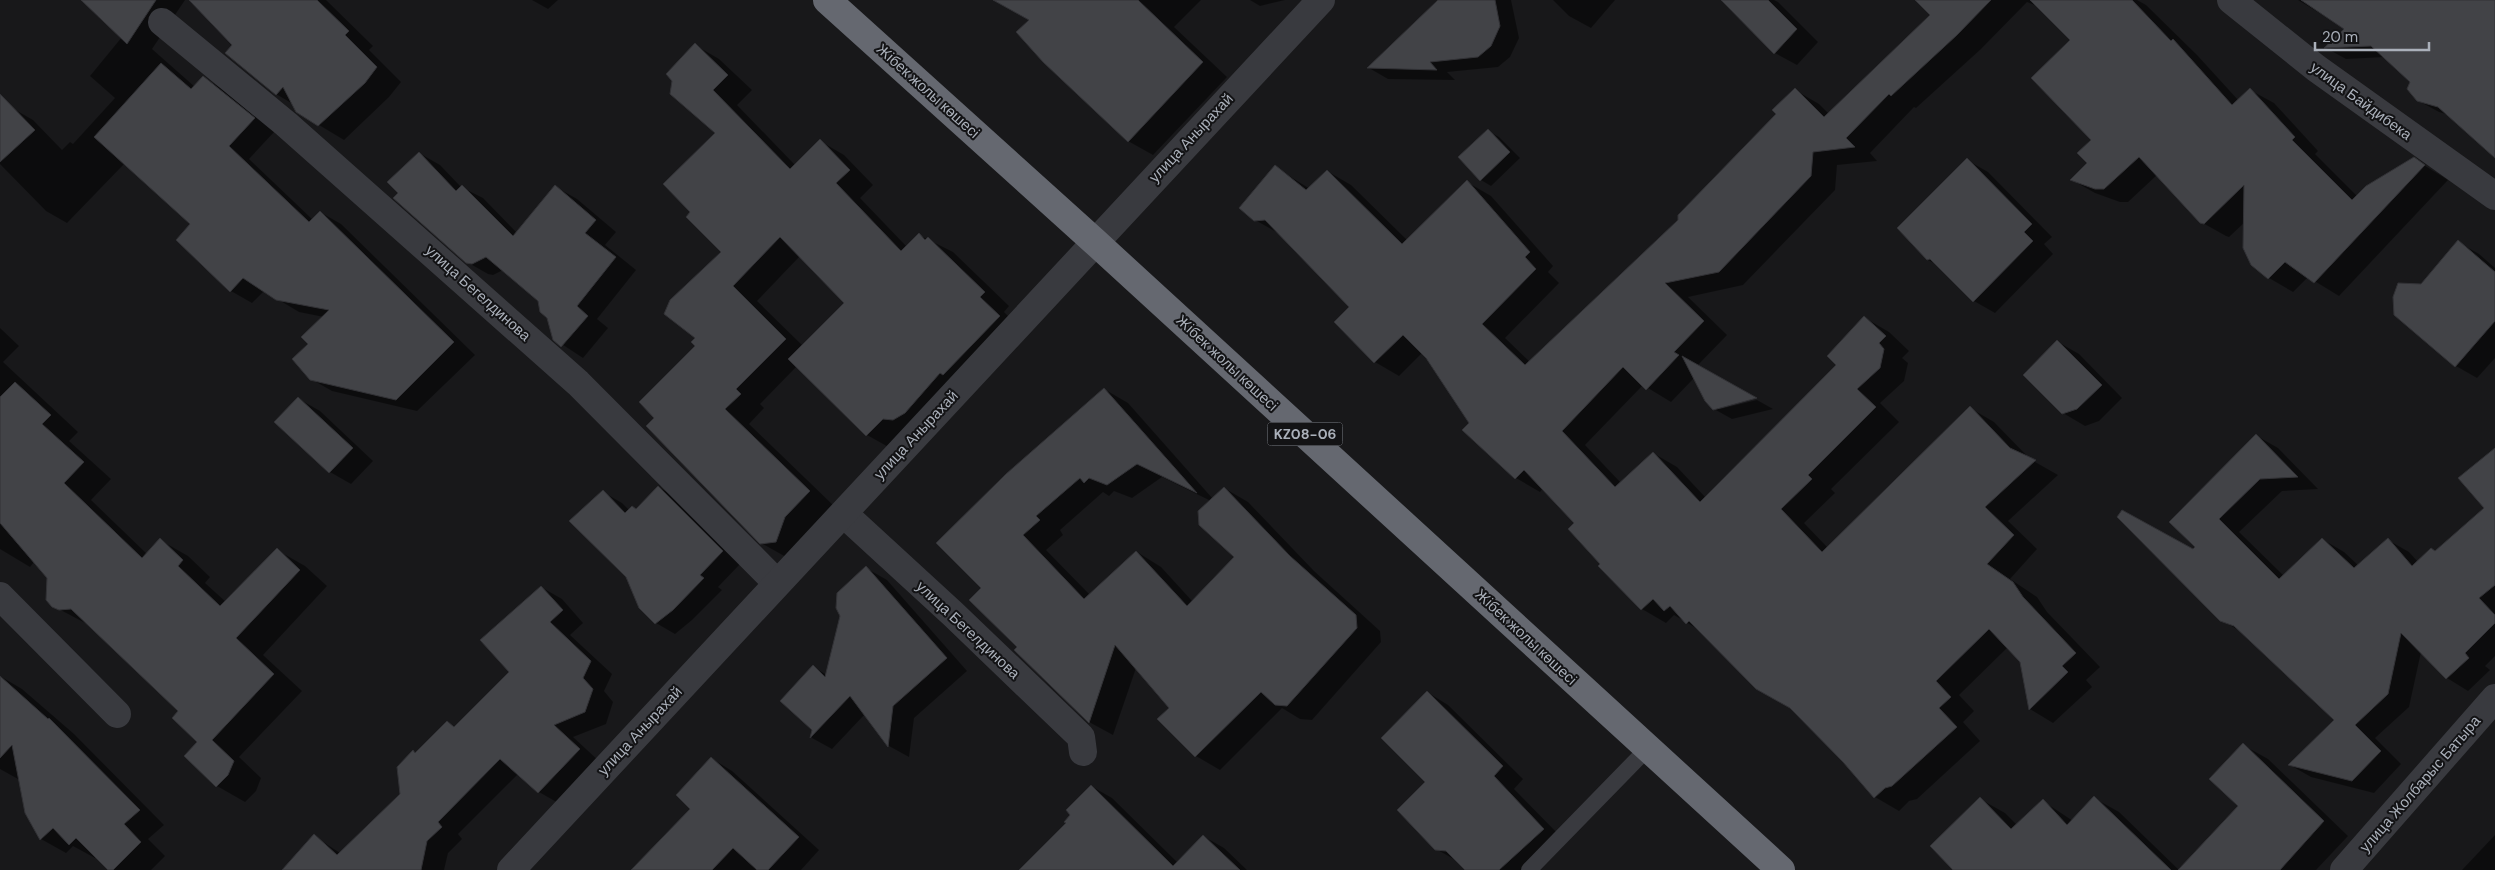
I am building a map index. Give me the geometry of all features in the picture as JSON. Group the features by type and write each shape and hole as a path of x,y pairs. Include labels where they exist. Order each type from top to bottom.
{"highway":[{"name":"Жібек жолы көшесі","path":"827,0 1094,241 1781,870"}],"street":[{"name":"улица Анырахай","path":"511,870 777,582 844,514 1094,241 1321,0"},
{"name":"улица Байдибека","path":"2231,0 2316,68 2495,196"},
{"name":"улица Бегелдинова","path":"162,22 294,130 578,383 777,582"},
{"name":"улица Бегелдинова","path":"844,514 953,614 1081,737 1083,752"},
{"path":"0,596 118,714"},
{"name":"улица Жолбарыс Батыра","path":"2344,870 2495,698"}],"lane":[{"path":"1529,870 1648,748"}],"building":[{"path":"81,0 156,0 127,44"},
{"path":"189,0 317,0 349,31 345,35 377,67 365,83 318,126 296,112 283,87 276,95 225,53 232,45"},
{"path":"993,0 1138,0 1203,62 1128,142 1043,62 1016,32 1029,20"},
{"path":"1438,0 1495,0 1500,26 1491,46 1478,57 1430,62 1437,70 1367,68"},
{"path":"1721,0 1768,0 1797,29 1774,54"},
{"path":"1915,0 1991,0 1957,35 1891,96 1889,94 1846,138 1855,147 1813,152 1811,176 1719,272 1665,283 1704,321 1674,352 1679,355 1646,390 1623,367 1562,431 1615,487 1653,452 1700,502 1836,365 1827,356 1864,316 1886,336 1879,343 1884,349 1880,368 1857,389 1876,407 1808,475 1812,479 1781,509 1822,552 1970,406 2010,448 2036,460 1985,507 2014,535 1987,564 2013,582 2023,597 2076,653 2062,666 2068,672 2029,710 2020,662 1989,629 1936,681 1951,697 1939,708 1957,727 1892,786 1885,788 1874,798 1843,762 1790,708 1756,689 1689,621 1686,624 1670,606 1664,611 1653,599 1641,610 1598,566 1600,564 1568,529 1574,523 1524,470 1515,479 1462,430 1469,423 1426,358 1403,335 1374,363 1334,322 1349,307 1265,220 1254,221 1239,208 1275,165 1306,190 1327,170 1402,244 1467,180 1530,252 1525,257 1536,269 1482,324 1525,365 1678,220 1678,215 1776,114 1772,110 1795,88 1824,117 1930,15"},
{"path":"2030,0 2132,0 2171,41 2173,39 2232,105 2250,88 2295,137 2292,140 2352,200 2366,186 2414,157 2425,165 2314,283 2285,262 2268,279 2251,265 2243,248 2244,185 2204,224 2200,223 2139,157 2104,189 2095,189 2070,180 2087,163 2077,153 2091,140 2031,78 2070,40"},
{"path":"2301,0 2495,0 2495,158 2438,107 2417,101 2407,89 2410,82 2371,46 2324,48 2344,29"},
{"path":"695,43 728,75 713,90 790,169 820,139 850,170 836,183 901,251 919,233 925,240 928,237 985,292 980,297 1000,316 943,375 940,373 905,413 893,420 883,419 866,436 788,359 844,303 780,237 733,286 786,339 736,389 741,394 725,409 810,491 785,517 776,542 760,544 646,426 654,418 639,402 695,346 691,342 695,338 664,314 670,300 721,252 686,217 690,212 663,184 715,133 670,94 672,81 666,74"},
{"path":"161,63 191,89 203,76 255,118 229,146 309,222 320,211 454,342 396,400 310,380 292,359 308,344 301,337 329,310 276,300 243,278 230,292 176,240 190,224 94,137"},
{"path":"0,94 35,130 0,162"},
{"path":"1488,129 1510,152 1480,181 1458,157"},
{"path":"419,152 456,191 462,185 513,236 555,185 596,220 585,233 616,257 577,306 588,316 561,347 553,340 547,318 540,312 538,301 486,257 472,264 466,263 393,198 398,193 387,182"},
{"path":"1967,158 2032,224 2024,232 2033,241 1973,302 1930,259 1927,260 1897,228"},
{"path":"2458,240 2495,272 2495,321 2455,367 2394,315 2393,297 2398,283 2421,284"},
{"path":"2057,340 2102,385 2077,409 2062,414 2023,375"},
{"path":"1682,356 1757,398 1713,410 1705,401"},
{"path":"15,382 51,415 42,424 84,462 64,483 142,558 160,538 183,560 178,566 220,606 277,548 300,570 236,638 274,674 212,740 234,761 228,775 216,787 184,756 197,742 172,718 178,711 71,609 59,610 52,607 46,600 47,578 0,523 0,397"},
{"path":"1104,388 1197,493 1137,464 1107,485 1089,478 1084,483 1080,478 1036,516 1040,520 1023,535 1084,599 1136,551 1187,606 1234,557 1199,525 1198,511 1224,487 1290,556 1356,615 1357,628 1287,706 1275,705 1261,692 1195,757 1157,719 1169,708 1115,645 1089,723 1014,650 1017,647 969,600 981,588 936,543 1006,474"},
{"path":"298,397 353,448 329,473 274,422"},
{"path":"2256,434 2298,477 2260,479 2219,519 2279,579 2322,538 2354,568 2388,538 2412,566 2431,548 2435,551 2484,508 2458,478 2495,448 2495,585 2479,598 2495,615 2495,623 2465,653 2469,658 2446,679 2401,633 2388,694 2355,725 2381,751 2352,781 2288,765 2334,720 2234,626 2220,621 2117,517 2122,510 2193,549 2195,547 2169,522"},
{"path":"658,486 723,551 700,575 704,578 673,610 655,624 639,608 626,577 569,521 603,490 625,513 632,506 636,509"},
{"path":"866,566 947,658 893,706 888,747 850,696 810,738 812,730 780,701 813,665 825,677 840,616 836,608 837,593"},
{"path":"541,586 563,610 550,622 591,661 583,678 593,689 585,712 554,725 580,749 538,793 500,759 438,822 442,827 427,841 421,870 282,870 314,834 337,855 400,794 397,767 413,750 415,753 447,721 454,727 509,672 480,640"},
{"path":"0,676 49,718 140,810 124,824 141,842 113,870 108,870 76,838 69,845 53,828 40,840 25,813 12,745 0,758"},
{"path":"1427,691 1503,766 1494,776 1544,829 1499,870 1465,870 1446,851 1435,850 1397,810 1425,782 1381,738"},
{"path":"2243,743 2324,821 2280,870 2178,870 2238,806 2209,779"},
{"path":"711,757 799,837 768,870 757,870 733,848 712,870 631,870 690,809 676,795"},
{"path":"1091,785 1173,866 1203,835 1240,870 1019,870 1066,823 1064,822 1070,815 1066,810"},
{"path":"2094,796 2171,870 1953,870 1930,846 1980,797 2011,829 2043,799 2067,825"}]}
